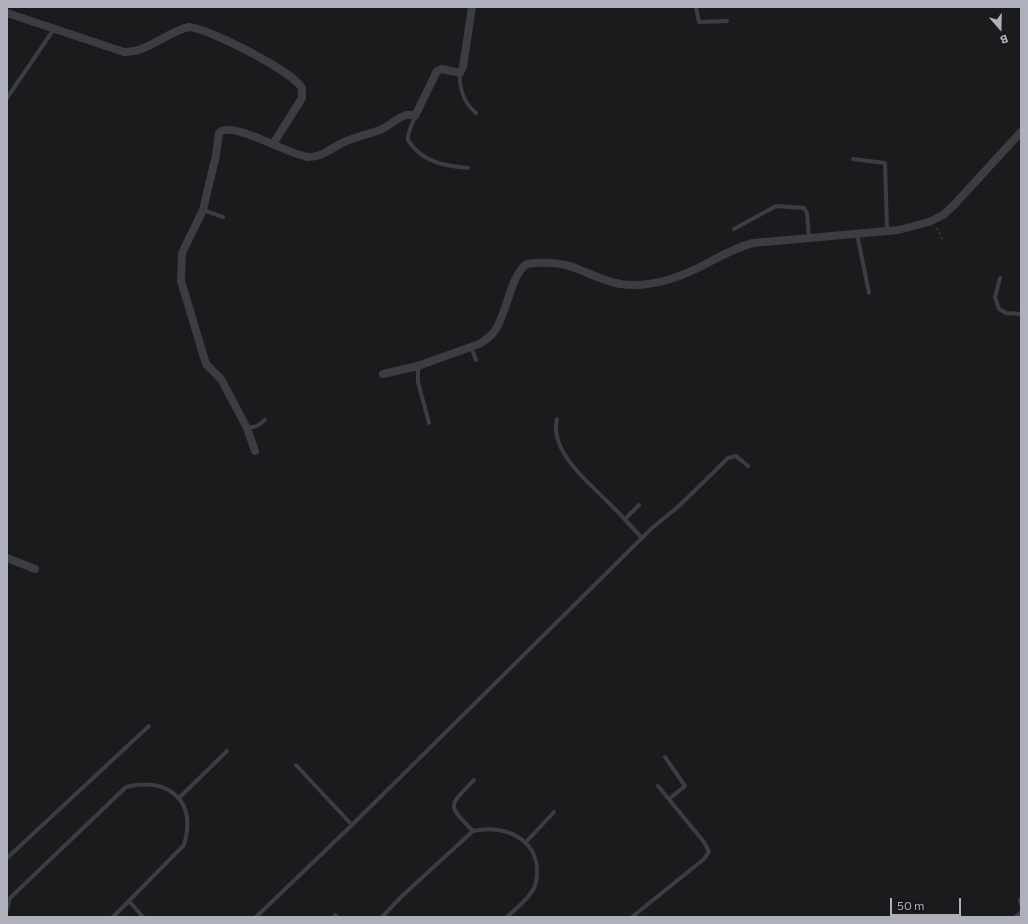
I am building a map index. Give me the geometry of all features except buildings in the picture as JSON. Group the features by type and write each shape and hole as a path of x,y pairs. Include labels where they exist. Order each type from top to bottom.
{"street":[{"path":"255,451 246,428 221,379 206,364 181,281 182,253 204,210 220,130 226,128 231,129 301,156 318,156 344,142 380,130 400,118 410,115 415,116 436,71 442,69 460,73 463,67 472,7"},
{"path":"7,13 124,52 133,52 189,27 243,48 294,79 302,88 302,98 273,144"},
{"path":"383,374 418,366 479,344 493,333 502,318 519,273 527,264 555,264 570,266 617,284 633,285 651,283 688,273 734,248 743,246 887,231 929,222 953,206 1021,132"},
{"path":"7,558 35,569"}],"lane":[{"path":"696,7 699,22 727,22"},
{"path":"7,98 54,28"},
{"path":"460,73 460,86 466,101 476,113"},
{"path":"415,116 408,135 408,140 414,148 422,155 441,165 468,168"},
{"path":"853,159 881,161 886,165 887,231"},
{"path":"734,229 776,206 804,208 807,212 810,238"},
{"path":"204,210 223,217"},
{"path":"857,234 870,293"},
{"path":"1000,278 996,297 999,309 1006,314 1021,314"},
{"path":"471,347 476,360"},
{"path":"418,366 418,382 429,423"},
{"path":"246,428 256,426 266,420"},
{"path":"557,420 555,432 568,460 642,538"},
{"path":"256,917 352,825 642,538 680,505 728,458 736,456 748,466"},
{"path":"625,519 639,505"},
{"path":"7,858 149,726"},
{"path":"179,798 227,751"},
{"path":"665,757 685,786 669,799"},
{"path":"296,765 352,825"},
{"path":"473,831 454,812 452,807 454,801 474,780"},
{"path":"7,909 9,896 126,787 142,784 163,787 179,798 185,809 188,821 188,832 184,845 113,917"},
{"path":"632,917 704,860 709,852 704,842 658,786"},
{"path":"526,842 554,812"},
{"path":"382,917 402,896 473,831 484,828 516,835 526,842 532,852 536,868 536,882 530,894 507,917"},
{"path":"129,901 143,917"}],"path":[{"path":"934,220 942,240"}]}
